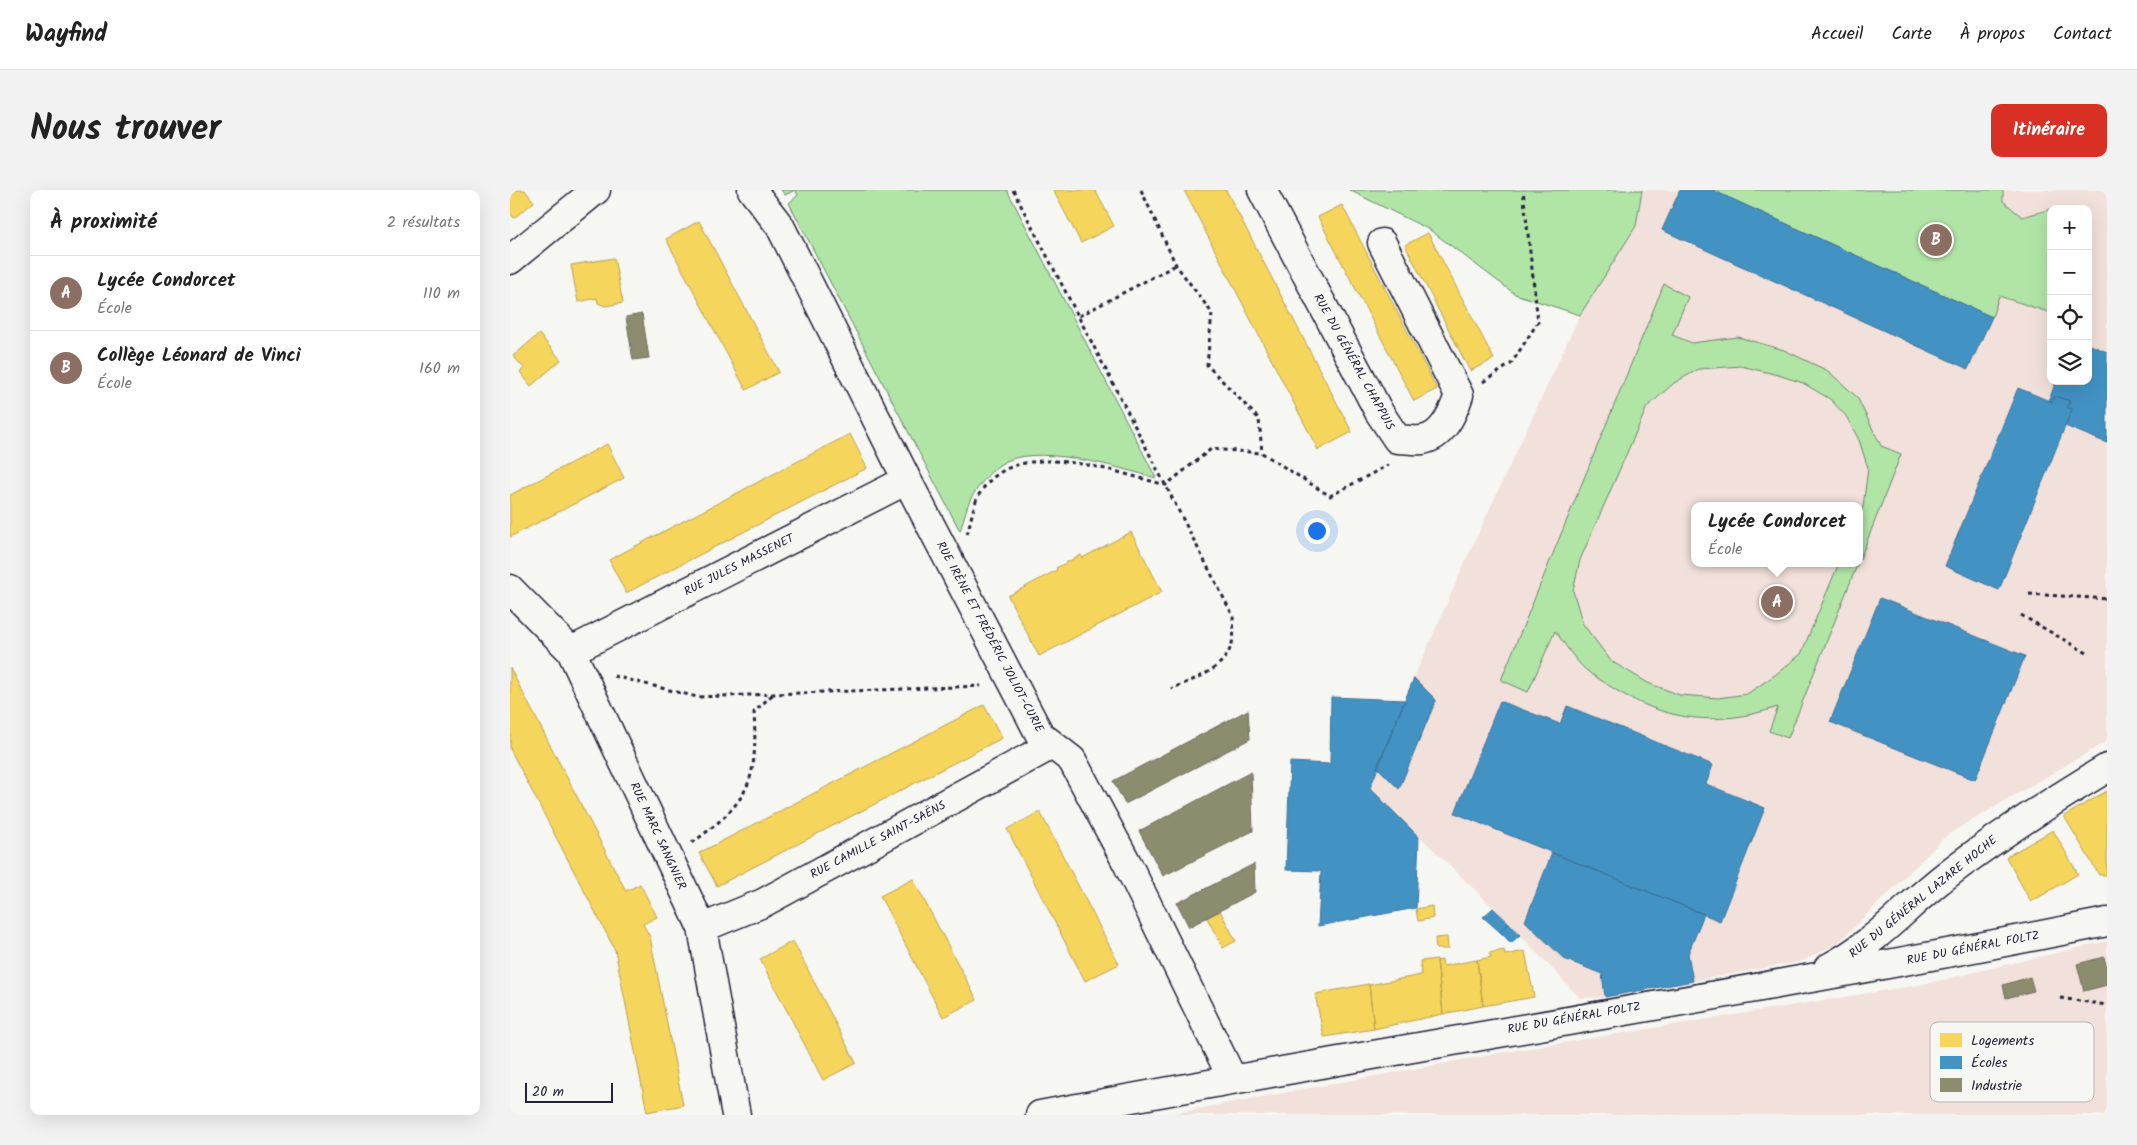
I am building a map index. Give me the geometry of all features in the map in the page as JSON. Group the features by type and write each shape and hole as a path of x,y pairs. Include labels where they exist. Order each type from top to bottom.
{"street":[{"path":"510,260 596,190"},
{"name":"RUE IRÈNE ET FRÉDÉRIC JOLIOT-CURIE","path":"752,190 780,226 1040,736 1072,760 1127,863 1232,1078"},
{"name":"RUE DU GÉNÉRAL CHAPPUIS","path":"1262,190 1379,412 1397,439 1423,440"},
{"path":"1382,243 1459,396 1453,413 1439,432 1423,440"},
{"name":"RUE JULES MASSENET","path":"571,651 908,480"},
{"name":"RUE MARC SANGNIER","path":"510,589 571,651 702,928 736,1115"},
{"name":"RUE CAMILLE SAINT-SAËNS","path":"702,928 763,904 1052,746"},
{"name":"RUE DU GÉNÉRAL LAZARE HOCHE","path":"1814,976 1849,957 1883,931 1938,882 1989,843 2052,801 2107,768"},
{"name":"RUE DU GÉNÉRAL FOLTZ","path":"1040,1115 1232,1078 1921,959 2107,922"}],"path":[{"path":"1013,190 1233,616 1232,643 1222,662 1204,674 1171,689"},
{"path":"1140,190 1176,266 1212,313 1207,366 1259,419 1262,453"},
{"path":"1459,396 1475,388 1511,364 1538,322 1523,190"},
{"path":"1079,316 1176,266"},
{"path":"1166,485 1212,449 1262,453 1330,496 1408,454 1423,440"},
{"path":"956,573 979,494 1000,471 1022,463 1064,461 1166,485"},
{"path":"2029,594 2107,598"},
{"path":"2021,615 2087,653"},
{"path":"613,676 697,697 980,684 985,691"},
{"path":"668,857 684,849 717,825 742,798 752,773 756,742 754,712 773,694"},
{"path":"2060,998 2107,1005"}],"shaded area":[{"path":"1642,190 2107,190 2107,741 1947,835 1838,943 1803,961 1605,997 1580,998 1509,923 1370,788 1414,678 1466,560 1580,315 1636,226"},
{"path":"2107,941 2107,1115 1164,1115 1506,1052 1925,984"}],"green space":[{"path":"781,190 795,190 785,195"},
{"path":"795,190 1007,190 1156,478 1076,458 1031,456 1012,459 995,468 977,489 972,496 960,531 789,203 798,195"},
{"path":"1349,190 1642,190 1636,226 1580,315 1515,294 1430,230"},
{"path":"1712,190 2003,190 2003,201 2022,217 2047,210 2047,312 1999,296 1992,317"},
{"path":"1664,284 1688,297 1672,335 1692,343 1738,337 1784,350 1828,371 1857,397 1881,446 1901,454 1863,551 1863,507 1868,468 1859,440 1846,416 1830,399 1803,383 1778,375 1741,366 1699,369 1674,383 1647,407 1580,560 1573,591 1583,624 1611,661 1648,683 1680,695 1718,698 1747,694 1801,654 1837,567 1856,567 1788,738 1769,731 1778,707 1734,717 1692,718 1652,708 1632,699 1586,670 1555,631 1528,692 1501,680"}],"building: Logements":[{"path":"510,190 525,190 534,202 514,218 510,213"},
{"path":"1053,190 1095,190 1114,226 1081,243"},
{"path":"1184,190 1226,190 1352,432 1318,450"},
{"path":"1342,205 1437,389 1414,401 1318,217"},
{"path":"699,221 779,372 746,390 666,239"},
{"path":"1428,233 1494,359 1470,371 1405,245"},
{"path":"614,258 623,303 605,306 598,303 597,298 578,302 571,265"},
{"path":"539,334 561,360 531,386 520,372 524,368 513,356"},
{"path":"850,434 867,468 626,593 609,560"},
{"path":"607,444 624,478 510,537 510,495"},
{"path":"1131,532 1162,592 1039,656 1008,596 1057,570 1056,568 1081,555 1082,558"},
{"path":"510,668 626,891 640,884 657,917 643,924 650,937 683,1105 647,1112 615,950 510,749"},
{"path":"984,705 1002,738 717,886 699,853"},
{"path":"2107,791 2107,875 2099,875 2064,816"},
{"path":"1040,812 1119,964 1085,981 1007,829"},
{"path":"2053,830 2078,874 2031,902 2006,857"},
{"path":"913,879 977,1000 943,1017 880,896"},
{"path":"1432,906 1433,918 1418,921 1416,909"},
{"path":"1220,911 1236,941 1223,948 1207,918"},
{"path":"1447,937 1448,949 1436,949 1435,938"},
{"path":"793,941 856,1063 823,1080 760,959"},
{"path":"1504,950 1505,955 1525,951 1534,997 1483,1006 1477,960 1491,957 1489,953"},
{"path":"1437,959 1443,1014 1374,1029 1369,985 1421,975 1420,961"},
{"path":"1442,960 1443,966 1477,960 1483,1006 1443,1014 1437,961"},
{"path":"1369,984 1374,1029 1324,1037 1315,994"}],"building: Écoles":[{"path":"1680,190 1712,190 1992,317 1968,369 1662,230"},
{"path":"2092,346 2107,352 2107,443 2065,426 2072,409 2067,407 2070,401 2055,396 2052,402 2049,400 2055,385 2092,385"},
{"path":"2018,388 2052,402 2055,396 2070,401 2067,407 2072,409 1999,590 1945,566"},
{"path":"1880,598 2025,656 1975,780 1830,722"},
{"path":"1414,678 1436,700 1399,789 1377,767"},
{"path":"1331,697 1405,700 1370,788 1419,837 1416,908 1318,926 1321,871 1286,870 1290,762 1330,764"},
{"path":"1500,701 1560,724 1567,706 1713,765 1706,784 1765,808 1720,921 1455,813"},
{"path":"1552,853 1704,914 1688,954 1693,981 1605,997 1602,974 1564,959 1525,921"},
{"path":"1493,908 1509,923 1500,932 1483,917"},
{"path":"1509,923 1520,935 1511,943 1500,932"}],"building: Industrie":[{"path":"642,314 649,358 633,360 626,317"},
{"path":"1248,710 1250,739 1125,804 1113,781"},
{"path":"1251,772 1253,831 1163,876 1139,831"},
{"path":"1254,864 1255,892 1189,927 1177,903"},
{"path":"2104,957 2107,969 2107,985 2084,991 2077,964"},
{"path":"2030,977 2034,991 2006,998 2003,985"}],"place":[{"name":"Collège Léonard de Vinci","path":"1936,240"},
{"name":"Lycée Condorcet","path":"1777,602"}]}
